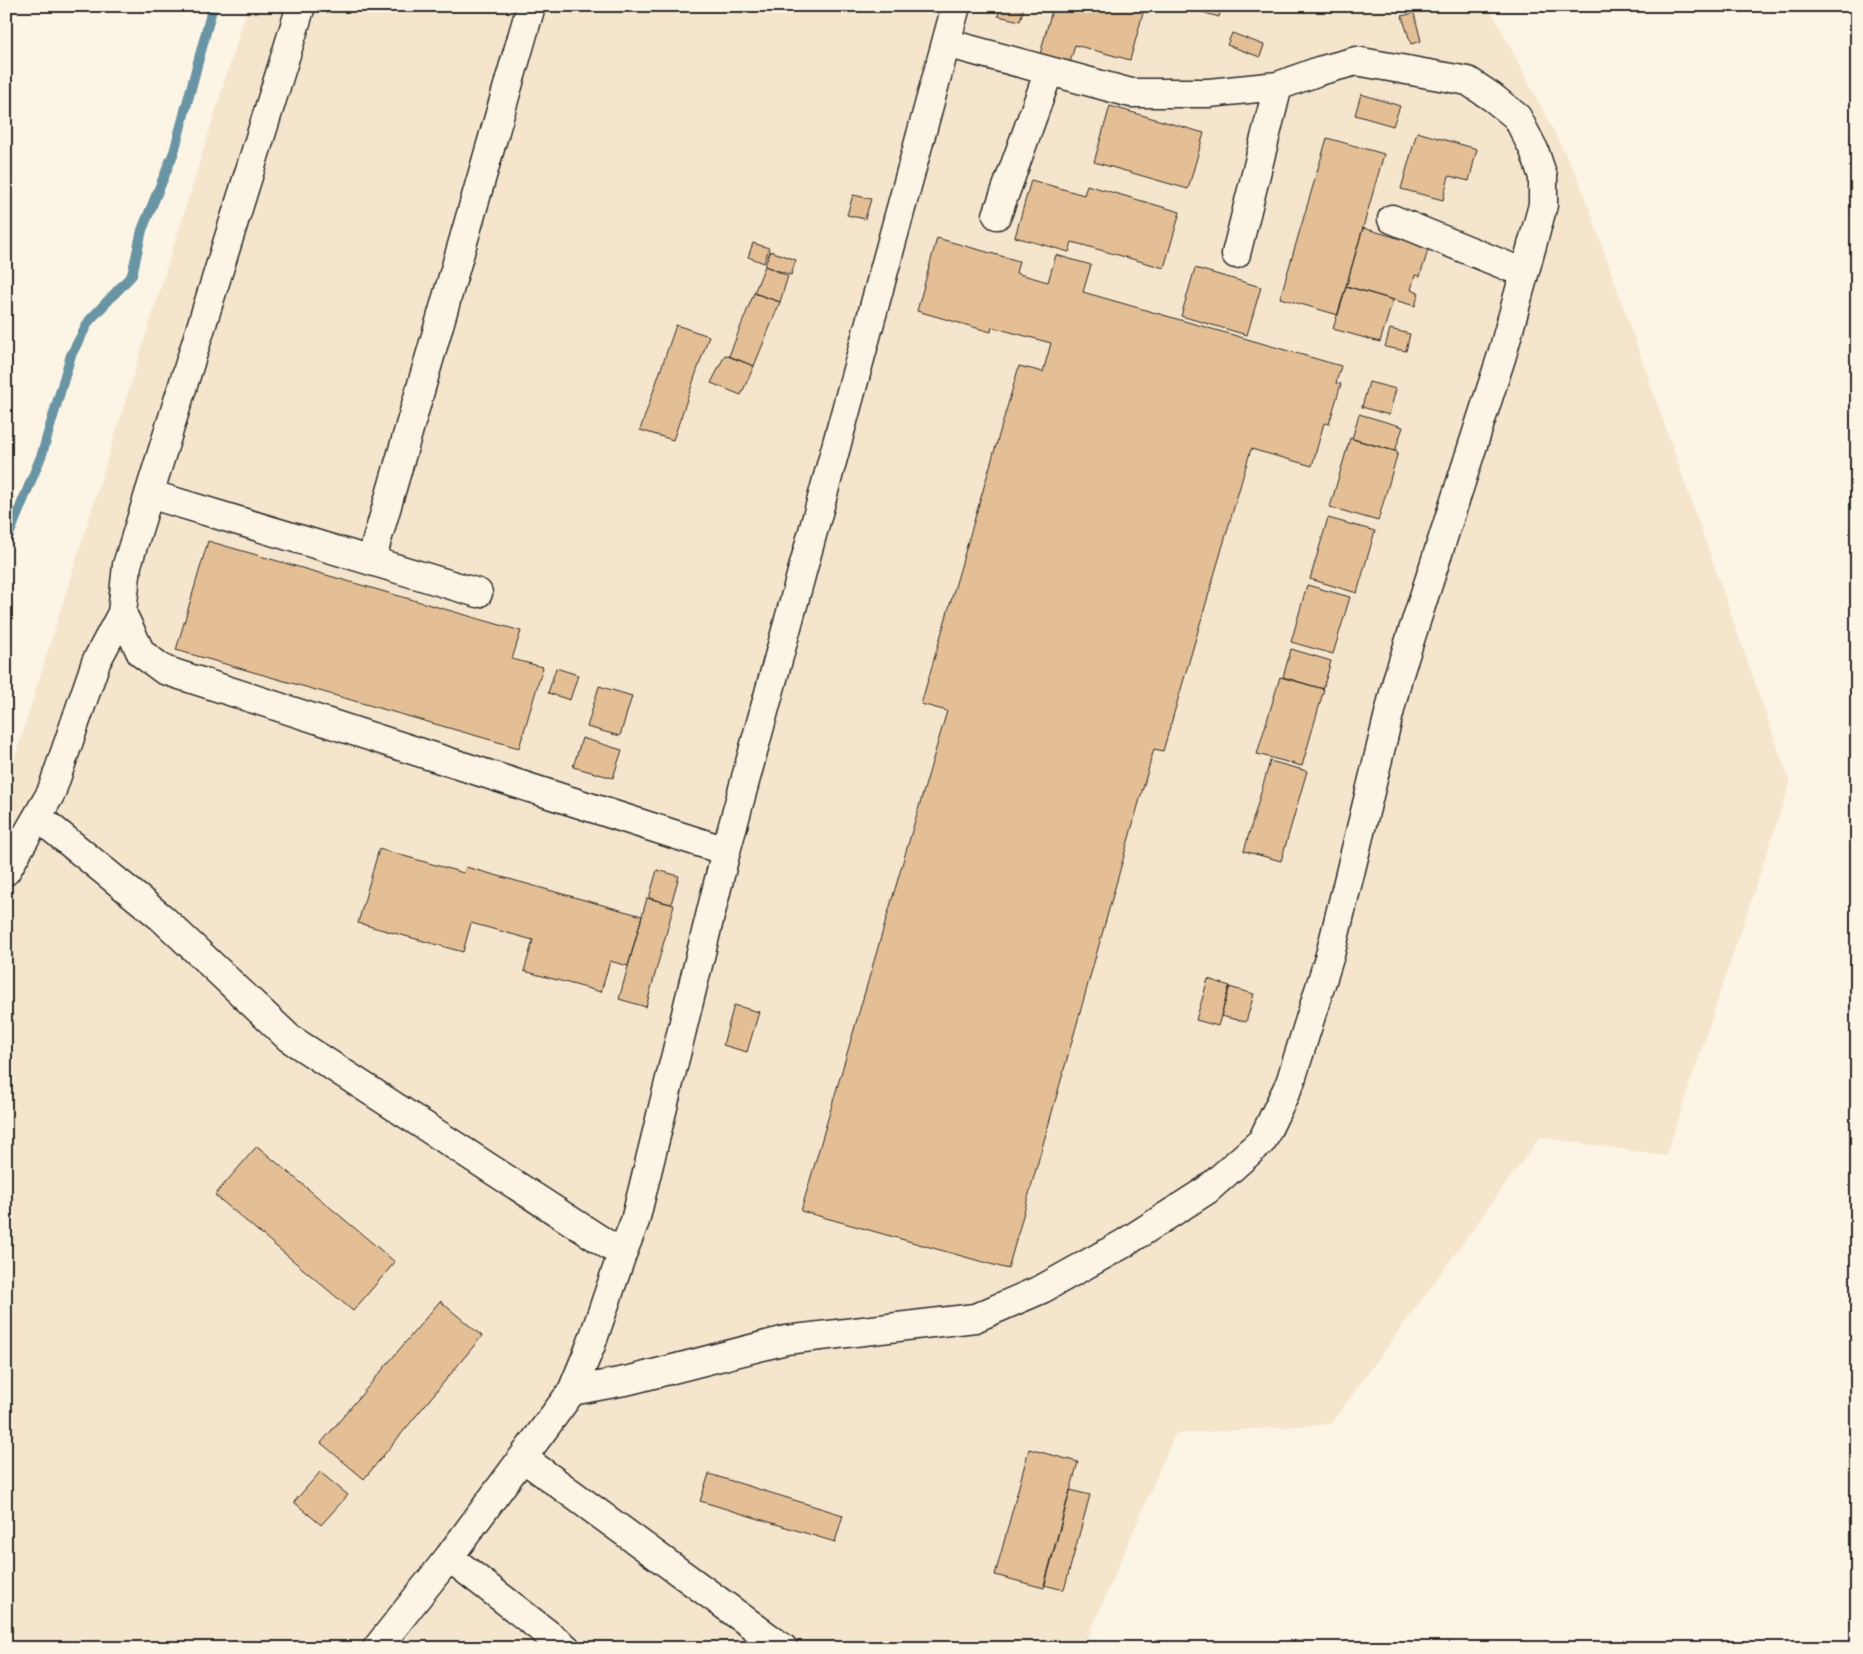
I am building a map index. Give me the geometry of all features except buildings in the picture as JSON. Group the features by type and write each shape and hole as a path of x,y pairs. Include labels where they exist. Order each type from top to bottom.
{"lane":[{"path":"6,871 51,794 96,662 122,614 127,565 301,6"},
{"path":"371,561 531,6"},
{"path":"377,1648 449,1557 572,1390 591,1345 635,1221 726,851 956,6"},
{"path":"572,1390 630,1380 786,1340 975,1318 1027,1296 1123,1244 1207,1190 1262,1140 1290,1084 1330,955 1398,677 1502,355 1543,205 1543,177 1534,150 1517,117 1492,96 1468,81 1356,61 1319,71 1278,86 1209,93 1131,93 946,43"},
{"path":"997,215 1049,71"},
{"path":"1236,254 1278,86"},
{"path":"1392,219 1524,273"},
{"path":"149,494 478,593"},
{"path":"122,614 141,653 164,670 726,851"},
{"path":"38,817 162,918 289,1038 622,1254"},
{"path":"523,1458 783,1648"},
{"path":"449,1557 535,1639 566,1648"}],"shaded area":[{"path":"248,6 1489,6 1579,180 1790,783 1666,1156 1540,1137 1331,1424 1175,1434 1085,1644 1077,1648 6,1648 6,786"}],"waterway":[{"path":"6,542 42,454 71,355 89,321 132,275 142,230 174,152 213,6"}]}
